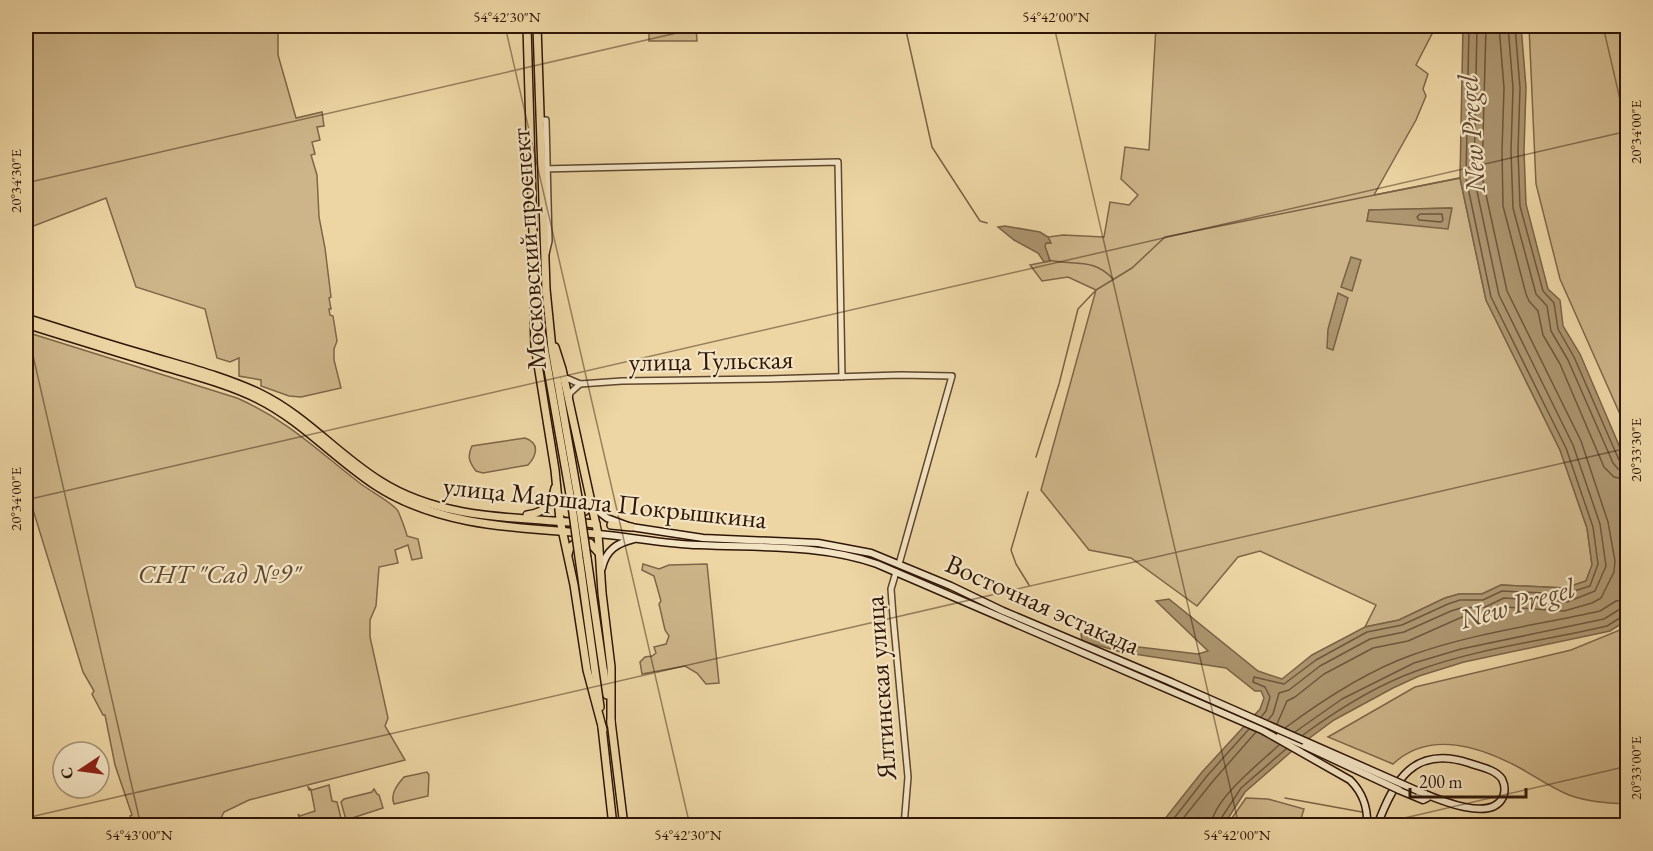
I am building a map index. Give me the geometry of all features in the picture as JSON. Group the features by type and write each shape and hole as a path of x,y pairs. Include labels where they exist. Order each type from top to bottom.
{"main road":[{"name":"Московский проспект","path":"527,26 535,302 575,505"},
{"name":"Московский проспект","path":"537,26 543,120 545,256 550,333 583,557 611,724 624,825"},
{"path":"528,61 538,60"},
{"path":"535,302 534,346 556,479 560,520 579,612 587,670 603,730"},
{"name":"улица Маршала Покрышкина","path":"26,318 217,377 257,392 299,417 369,474 412,498 448,510 631,527 710,539 836,546 863,551 899,564"},
{"name":"улица Маршала Покрышкина","path":"26,324 215,382 254,397 295,422 376,486 416,506 460,519 533,529 685,544 819,551 864,560 896,572"},
{"path":"550,333 564,377 598,534 611,667 611,724"},
{"path":"510,516 534,514 545,508 552,500 556,479"},
{"path":"558,495 563,510 574,514 585,512 591,498"},
{"path":"591,498 604,516 631,527"},
{"path":"533,529 557,537 568,558"},
{"path":"601,577 604,560 610,550 621,543 640,538"},
{"path":"568,558 570,547 579,542 592,544 600,558"},
{"name":"Московский проспект","path":"583,557 613,825"},
{"name":"Ялтинская улица","path":"896,572 899,564"},
{"name":"Восточная эстакада","path":"899,564 1171,682 1420,794"},
{"name":"Восточная эстакада","path":"896,572 1262,730"},
{"path":"1262,730 1305,746 1420,794 1476,810 1497,805 1503,798 1504,789 1501,778 1489,770 1451,759 1429,760 1411,768 1398,780 1392,789 1377,825"},
{"path":"1262,730 1342,775 1356,787 1365,803 1366,825"}],"street":[{"path":"543,120 547,159 545,169 838,162 842,377"},
{"path":"547,159 549,163 558,167"},
{"name":"улица Тульская","path":"580,384 622,381 952,376"},
{"name":"Ялтинская улица","path":"899,564 952,376"},
{"path":"564,377 580,384"},
{"path":"569,402 570,393 580,384"},
{"name":"Ялтинская улица","path":"896,572 891,589 908,777 904,825"}],"green space":[{"path":"26,26 278,26 278,55 296,118 322,112 324,126 317,127 320,140 312,142 315,154 311,155 317,175 319,217 331,297 329,298 331,309 329,309 330,315 333,316 337,341 334,360 341,388 301,397 289,396 261,386 261,380 239,376 239,358 230,362 217,358 205,309 136,287 106,198 26,229"},
{"path":"649,26 696,26 697,41 649,41"},
{"path":"1156,26 1432,26 1434,30 1416,65 1428,74 1423,89 1426,96 1416,120 1374,195 1460,178 1486,300 1560,450 1587,528 1592,565 1586,581 1565,588 1501,585 1482,594 1459,594 1445,598 1399,620 1365,627 1376,605 1260,551 1238,557 1197,606 1131,558 1089,550 1041,490 1096,290 1068,277 1042,281 1030,265 1050,261 1045,247 1045,243 1050,243 1048,237 1063,235 1104,237 1110,202 1129,205 1138,195 1121,179 1125,147 1149,150","holes":["1451,208 1367,221 1369,210"]},
{"path":"1529,26 1627,26 1627,430 1560,279 1536,184"},
{"name":"СНТ \"Сад №9\"","path":"26,332 237,398 288,427 395,508 407,536 418,539 422,558 412,560 408,545 395,550 398,563 379,567 376,606 370,620 370,637 388,718 385,726 405,760 249,800 224,812 220,820 195,825 133,825 130,816 132,815 115,765 105,715 92,694 94,691 83,672 26,487"},
{"path":"525,438 533,443 536,450 528,465 483,473 476,471 470,462 472,446"},
{"path":"643,564 659,569 669,565 707,564 719,683 706,684 697,673 685,666 642,674 640,662 645,657 656,653 654,647 666,644 669,636 665,630 659,604 661,601 654,576 642,570"},
{"path":"1627,627 1627,804 1590,801 1569,795 1505,760 1472,748 1439,744 1423,747 1407,753 1393,764 1328,737 1415,687 1571,650"},
{"path":"427,772 429,775 428,796 394,804 394,793 404,777"},
{"path":"329,785 332,801 337,802 342,822 302,825 298,814 300,816 315,811 311,790 308,787 312,790"},
{"path":"374,789 379,795 383,808 346,820 341,802 344,799 372,792"},
{"path":"1246,798 1268,799 1304,809 1299,825 1227,825"}],"water":[{"name":"New Pregel","path":"1463,26 1521,26 1526,87 1524,151 1526,204 1548,289 1560,300 1563,326 1580,354 1627,464 1627,620 1610,631 1464,662 1419,676 1334,720 1292,751 1245,792 1223,826 1160,825 1202,772 1260,709 1264,698 1261,691 1255,691 1226,668 1121,652 1082,641 1081,634 1085,632 1130,646 1198,654 1208,651 1156,601 1169,599 1258,671 1282,679 1312,655 1365,627 1399,620 1445,598 1459,594 1482,594 1501,585 1565,588 1586,581 1592,565 1587,528 1560,450 1486,300 1460,178"},
{"path":"1452,208 1448,229 1367,221 1369,210"},
{"path":"1005,226 1040,232 1048,237 1051,243 1046,243 1045,246 1050,261 1044,262 1038,253 1014,240 998,227"},
{"path":"1351,257 1361,260 1352,291 1341,287"},
{"path":"1338,293 1348,298 1333,350 1327,348 1328,329"}],"waterway":[{"path":"905,26 932,147 980,221 987,223"},
{"name":"New Pregel","path":"1036,457 1059,384 1078,309 1096,290 1132,268 1165,237 1460,178"},
{"path":"1049,260 1090,265 1105,272 1113,279"},
{"path":"1028,492 1011,550 1016,564 1029,585"},
{"path":"1285,798 1362,812"},
{"path":"1399,819 1430,826"}]}
